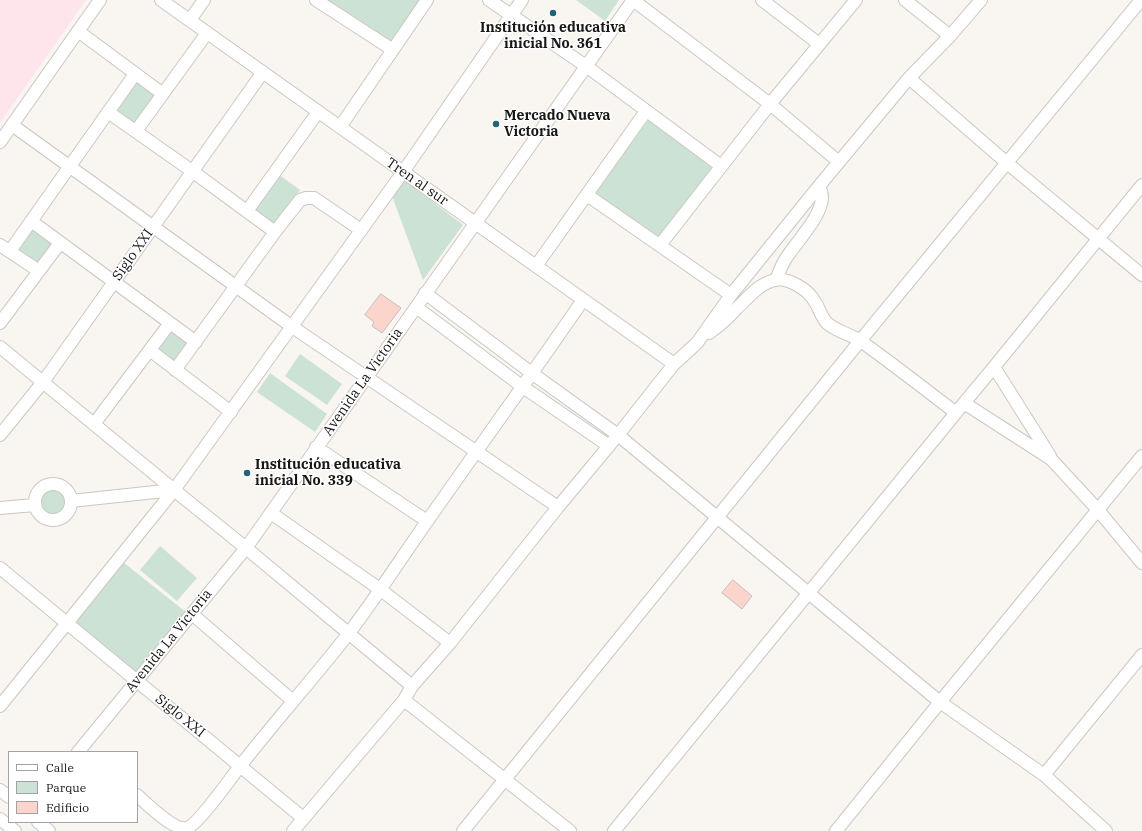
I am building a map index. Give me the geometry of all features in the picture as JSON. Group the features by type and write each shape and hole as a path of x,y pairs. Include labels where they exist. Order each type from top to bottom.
{"street":[{"path":"0,142 100,0"},
{"name":"Tren al sur","path":"161,0 674,364"},
{"path":"190,20 204,0"},
{"path":"316,0 393,50"},
{"path":"340,127 427,0"},
{"path":"489,0 586,66 721,166"},
{"path":"0,706 174,490 361,230 522,0"},
{"path":"633,0 770,104 839,162"},
{"name":"Avenida La Victoria","path":"82,751 137,681 246,548 633,0"},
{"path":"762,0 819,44"},
{"path":"660,245 770,104 856,0"},
{"path":"905,0 950,36"},
{"path":"697,343 731,295 819,186 909,78 950,36 981,0"},
{"path":"463,831 716,517 1141,0"},
{"path":"78,31 163,94"},
{"path":"136,131 207,32"},
{"name":"Siglo XXI","path":"0,435 43,382 263,72"},
{"path":"39,271 5,248 31,221 135,74"},
{"path":"909,78 1007,163 1142,275"},
{"path":"536,266 646,111"},
{"path":"108,112 275,232"},
{"path":"247,211 318,112"},
{"path":"12,125 291,326 367,376 558,507"},
{"path":"614,831 994,368 1142,185"},
{"path":"776,280 784,261 818,211 822,200 822,192 819,186"},
{"path":"587,194 731,295"},
{"path":"176,370 275,232 300,200 314,198 361,230"},
{"path":"31,221 196,342"},
{"path":"0,323 60,243"},
{"path":"293,831 404,700 412,686 450,643 674,364 723,322 754,290 776,280 791,282 802,288 811,295 822,316 828,323 836,329 860,341 956,413"},
{"path":"425,293 533,374 618,435 940,702 1044,775 1106,831"},
{"path":"138,796 171,824 180,828 188,828 198,820 240,765 349,633 381,590 427,521 533,374 583,300"},
{"path":"416,306 523,387 609,446"},
{"path":"94,424 170,324"},
{"path":"0,347 412,686"},
{"path":"151,350 231,412"},
{"path":"994,368 1051,459 1098,510 1142,563"},
{"path":"964,403 1051,459"},
{"path":"316,447 427,521"},
{"path":"836,831 1142,456"},
{"path":"54,485 67,491 71,500 67,514 64,517 55,520 46,519 42,516 35,505 40,490 44,487 54,485"},
{"path":"71,500 174,490"},
{"path":"0,508 35,505"},
{"path":"270,513 381,590 450,643"},
{"name":"Siglo XXI","path":"0,568 303,818"},
{"path":"192,614 293,701"},
{"path":"1044,775 1142,655"},
{"path":"404,700 570,831"},
{"path":"0,790 8,796"},
{"path":"0,819 14,828"},
{"path":"39,823 49,831"}],"shaded area":[{"path":"0,0 86,0 0,123"}],"green space":[{"path":"325,0 423,0 392,44"},
{"path":"576,0 619,0 605,21"},
{"path":"137,79 159,95 136,126 114,110"},
{"path":"649,119 716,167 659,240 595,194"},
{"path":"278,174 300,190 273,227 251,211"},
{"path":"403,179 463,225 423,280 392,196"},
{"path":"33,226 55,243 38,265 16,249"},
{"path":"171,327 192,342 176,365 155,350"},
{"path":"300,354 342,384 327,405 285,376"},
{"path":"270,373 327,414 315,432 257,392"},
{"path":"53,489 62,493 66,502 62,511 53,515 44,511 40,502 44,493"},
{"path":"160,546 197,578 177,601 140,570"},
{"path":"123,562 187,613 137,674 76,622"}],"building":[{"path":"381,294 401,308 382,333 372,326 374,322 365,315"},
{"path":"733,580 752,596 742,609 722,593"}],"place":[{"name":"Institución educativa inicial No. 361","path":"553,13"},
{"name":"Mercado Nueva Victoria","path":"496,124"},
{"name":"Institución educativa inicial No. 339","path":"247,473"}]}
